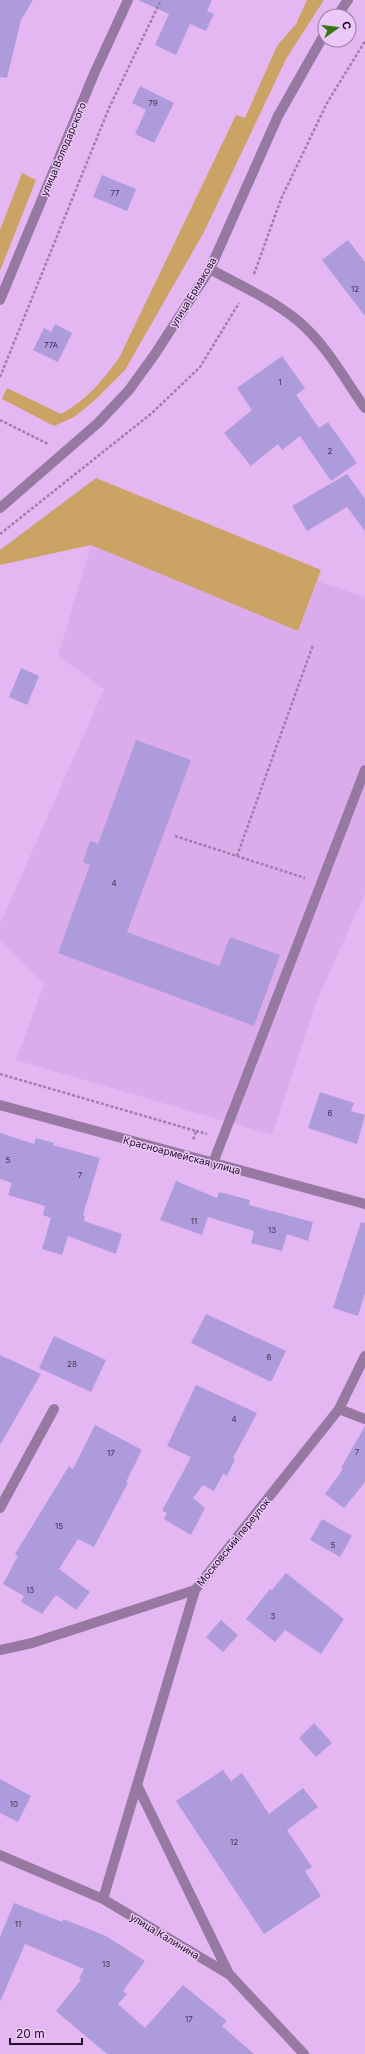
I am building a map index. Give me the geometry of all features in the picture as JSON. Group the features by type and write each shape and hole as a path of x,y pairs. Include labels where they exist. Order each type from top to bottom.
{"street":[{"name":"улица Володарского","path":"0,300 94,74 128,0"},
{"name":"улица Ермакова","path":"0,508 98,423 129,390 155,354 210,269 278,116 317,47"},
{"path":"210,269 278,306 298,321 321,345 365,408"},
{"path":"213,1163 365,770"},
{"name":"Красноармейская улица","path":"0,1105 365,1204"},
{"name":"Московский переулок","path":"0,1650 32,1643 195,1590 339,1409 365,1356"},
{"path":"0,1508 54,1409"},
{"path":"339,1409 365,1419"},
{"path":"103,1899 195,1590"},
{"path":"137,1786 230,1975"},
{"name":"улица Калинина","path":"0,1855 103,1899 230,1975 304,2054"}],"path":[{"path":"0,377 110,108 161,0"},
{"path":"0,420 64,452"},
{"path":"237,856 313,645"},
{"path":"175,836 321,883"},
{"path":"0,1074 196,1131 189,1156"}],"shaded area":[{"path":"307,0 324,0 319,8 317,8 317,11 286,59 204,232 125,370 94,401 74,417 54,426 2,399 7,388 61,414 86,396 112,367 119,358 236,115 245,118 277,46 296,24"},
{"path":"22,173 36,180 0,271 0,230"},
{"path":"96,478 321,570 298,631 91,545 0,565 0,550"},
{"path":"91,545 298,631 317,581 365,597 365,894 317,1000 272,1135 16,1060 44,984 0,940 0,924 104,689 58,656"}],"building":[{"path":"0,0 33,0 21,20 7,78 0,77"},
{"path":"138,0 212,0 207,11 214,14 206,31 190,24 176,55 155,45 169,14"},
{"path":"140,86 174,103 154,143 135,134 146,110 132,103"},
{"path":"102,175 136,189 127,211 93,197"},
{"path":"348,240 365,262 365,316 322,260"},
{"path":"55,324 72,333 58,362 33,350 44,328 51,332"},
{"path":"282,356 305,388 296,395 319,428 328,422 357,463 331,481 300,436 282,450 278,444 251,466 224,433 252,410 237,388"},
{"path":"347,474 365,499 365,531 347,507 307,531 292,506"},
{"path":"21,668 39,676 27,705 9,697"},
{"path":"136,740 191,760 127,932 219,966 230,937 280,955 254,1026 58,953 90,865 83,862 90,841 98,844"},
{"path":"320,1092 354,1103 351,1111 365,1115 357,1144 308,1128"},
{"path":"0,1133 34,1144 36,1138 54,1143 53,1145 100,1158 83,1215 85,1216 84,1221 122,1234 116,1254 68,1236 62,1255 42,1249 51,1218 43,1215 45,1206 8,1195 12,1183 0,1179"},
{"path":"176,1181 217,1198 219,1192 250,1200 249,1205 313,1222 308,1241 287,1234 282,1251 251,1243 254,1231 208,1217 202,1235 160,1220"},
{"path":"361,1222 365,1223 365,1293 358,1316 333,1308"},
{"path":"206,1314 286,1351 271,1382 191,1343"},
{"path":"54,1336 106,1360 91,1392 39,1368"},
{"path":"0,1355 41,1374 0,1445"},
{"path":"196,1385 257,1413 233,1458 235,1459 227,1476 223,1474 214,1491 203,1485 193,1498 205,1508 191,1535 164,1519 167,1513 162,1511 191,1457 167,1446"},
{"path":"95,1425 142,1450 126,1482 128,1483 94,1547 78,1539 59,1569 90,1592 76,1610 56,1595 42,1614 21,1602 24,1596 3,1584 18,1556 15,1554 69,1466 73,1469"},
{"path":"365,1426 365,1482 344,1508 325,1494 343,1469 341,1468"},
{"path":"322,1519 352,1536 340,1557 310,1540"},
{"path":"286,1573 344,1619 321,1654 285,1630 275,1642 246,1619 270,1589 272,1590"},
{"path":"221,1620 238,1635 223,1652 206,1637"},
{"path":"314,1723 332,1743 316,1757 299,1738"},
{"path":"223,1770 231,1781 242,1773 269,1814 303,1788 318,1807 287,1830 312,1867 305,1871 321,1896 264,1934 176,1801"},
{"path":"0,1779 31,1796 18,1822 0,1813"},
{"path":"14,1903 62,1922 63,1919 106,1936 145,1961 123,1991 127,1994 118,2004 145,2028 183,1985 227,2021 222,2026 254,2054 107,2054 56,2011 81,1980 79,1978 84,1969 25,1944 0,2002 0,1937"}]}
